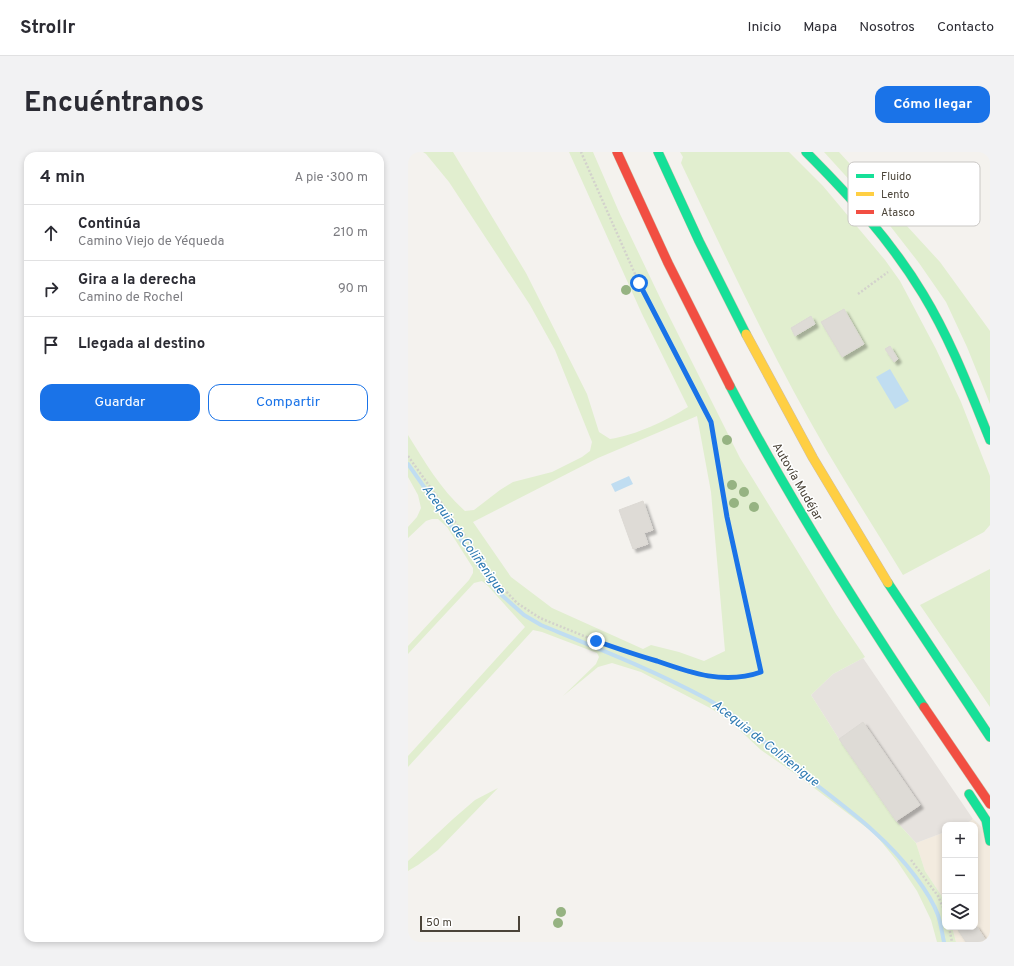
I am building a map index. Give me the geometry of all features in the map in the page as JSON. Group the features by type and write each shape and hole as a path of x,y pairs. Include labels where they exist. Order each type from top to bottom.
{"highway":[{"name":"Autovía Mudéjar","path":"617,152 676,280 760,443 824,552 901,673 932,721 990,804"},
{"path":"658,152 713,269 792,421 838,501 884,576 990,737"},
{"path":"806,152 848,194"},
{"path":"875,226 924,295 959,367 990,440"},
{"path":"901,673 904,692"},
{"path":"966,789 986,820 990,841"}],"path":[{"path":"408,456 500,585 517,603 540,618 596,641 694,674 736,678 750,676 761,672 727,517 711,422 639,283 581,152"},
{"path":"858,294 902,262"},
{"path":"911,860 938,896 942,905"},
{"path":"950,930 952,942"}],"shaded area":[{"path":"863,658 973,819 968,822 942,822 942,833 916,843 896,821 839,739 811,695 833,674"},
{"path":"973,819 976,822 968,822"},
{"path":"978,824 990,835 990,942 956,942 953,930 978,930"},
{"path":"942,833 942,897 925,871 916,843"}],"green space":[{"path":"423,152 453,152 526,273 587,394 599,432 610,439 620,437 650,427 688,407 642,314 569,152 593,152 619,212 664,306 740,458 836,614 865,657 833,674 811,695 839,739 896,821 916,843 925,871 942,897 942,930 953,930 956,942 937,942 931,920 917,891 897,861 875,834 797,775 761,750 731,722 712,709 641,672 612,663 598,667 563,696 596,664 599,657 597,653 542,632 533,630 408,767 408,756 525,627 482,581 474,583 408,654 408,646 469,580 473,573 473,568 447,527 438,519 426,521 408,538 408,527 417,517 421,508 418,495 408,477 408,435 441,485 465,511 474,510 513,482 552,472 582,457 590,451 592,442 555,350 530,305 449,182","holes":["697,416 711,492 725,651 704,661 679,652 651,645 643,649 552,608 511,577 473,522 598,458"]},
{"path":"680,152 789,152 823,186 848,216 848,226 857,226 885,260 900,281 936,349 961,402 990,476 990,525 984,532 903,575 827,451 788,380 751,308 681,163 683,157"},
{"path":"824,152 839,152 848,162 848,178"},
{"path":"890,226 907,226 940,262 990,331 990,404 967,347 946,302 919,263"},
{"path":"990,569 990,707 920,605"},
{"path":"498,788 438,850 408,871 408,861 453,819 475,800"}],"water":[{"path":"890,369 909,401 895,409 876,377"},
{"path":"629,476 633,484 615,492 611,484"}],"building":[{"path":"844,309 864,344 842,357 821,322"},
{"path":"811,316 815,324 795,336 791,328"},
{"path":"890,346 898,359 894,362 885,349"},
{"path":"643,501 653,530 644,533 648,544 633,549 619,510"},
{"path":"863,722 920,805 896,821 839,739"},
{"path":"978,928 987,942 966,942 958,930 978,930"}],"waterway":[{"name":"Acequia de Coliñenigue","path":"408,464 496,590 524,615 541,625 666,678 718,705 872,830 902,859 925,890 938,915 944,942"}],"traffic: fast":[{"path":"658,152 699,241 746,334"},
{"path":"806,152 848,196"},
{"path":"874,226 911,274 933,311 951,347 990,440"},
{"path":"730,386 798,509 822,549 924,707"},
{"path":"888,583 990,737"},
{"path":"969,794 986,820 990,841"}],"traffic: slow":[{"path":"746,334 813,458 888,583"}],"traffic: jam":[{"path":"617,152 668,263 730,386"},
{"path":"924,707 990,804"}],"route":[{"path":"596,641 694,674 736,678 750,676 761,672 727,517 711,422 639,283"}]}
